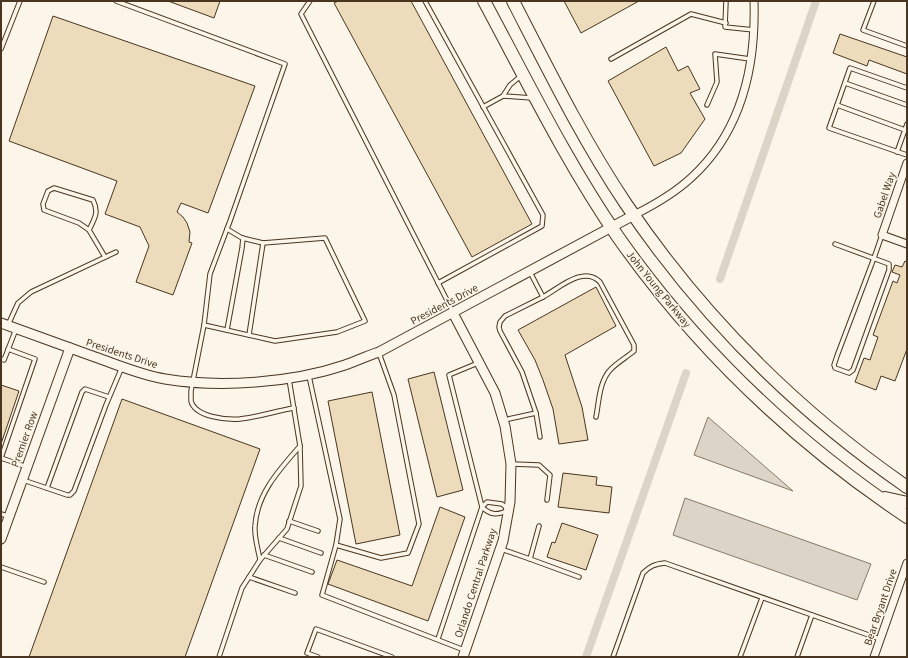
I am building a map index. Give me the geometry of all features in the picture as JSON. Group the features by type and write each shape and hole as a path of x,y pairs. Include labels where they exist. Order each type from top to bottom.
{"highway":[{"name":"John Young Parkway","path":"484,1 573,166 611,226 659,291 704,344 762,403 810,446 876,496 907,516"},
{"path":"513,1 584,135 604,169 634,215 691,290 720,325 753,359 816,418 862,455 907,487"},
{"path":"876,496 907,503"}],"street":[{"name":"Presidents Drive","path":"8,326 122,367 164,379 194,382 267,381 289,378 344,365 379,352 661,200 684,184 698,171 714,152 731,126 743,96 752,59 754,1"},
{"name":"Gabel Way","path":"882,235 907,162"},
{"path":"882,235 907,244"},
{"name":"Orlando Central Parkway","path":"453,313 495,393 504,420 511,464 509,510 500,549 464,654"},
{"name":"Premier Row","path":"1,539 5,515 22,480 70,348"},
{"name":"Bear Bryant Drive","path":"874,657 907,563"}],"lane":[{"path":"1,49 20,1"},
{"path":"116,1 285,64 210,274 204,325 191,400 194,407 200,412 216,418 240,419 294,408"},
{"path":"309,1 302,14 453,313"},
{"path":"425,1 542,215 542,226 438,283"},
{"path":"726,1 725,27 754,30"},
{"path":"874,1 863,30 907,46"},
{"path":"611,59 691,14 726,23"},
{"path":"707,105 717,82 715,54 752,59"},
{"path":"907,88 850,68 829,128 907,155"},
{"path":"484,107 503,96 510,86 523,74"},
{"path":"845,83 907,105"},
{"path":"503,96 536,98"},
{"path":"837,105 905,130"},
{"path":"898,152 907,124"},
{"path":"89,230 96,215 96,206 93,200 54,188 48,191 43,204 44,210 79,223 89,230 105,257"},
{"path":"204,325 275,340 338,332 365,321 325,238 263,243 243,238 227,229"},
{"path":"835,244 874,258 889,264 889,270 853,370 849,373 835,368 834,365 874,258 882,235"},
{"path":"227,330 243,238"},
{"path":"249,335 263,243"},
{"path":"1,359 4,360 8,350 8,326 18,303 31,292 116,252"},
{"path":"530,271 543,297"},
{"path":"540,437 536,413 522,372 500,331 500,322 505,316 580,276 589,275 597,278 600,282 634,345 634,351 611,369 606,375 601,390 596,417"},
{"path":"8,350 35,359 1,458 27,467"},
{"path":"336,545 381,558 408,553 419,524 394,395 379,352"},
{"path":"438,639 482,507 487,502 502,504 509,510 499,515 488,512 482,507 450,375 480,362"},
{"path":"22,480 67,495 70,495 74,491 109,397 122,367"},
{"path":"308,374 340,519 336,545 322,595 438,639 464,654"},
{"path":"219,657 242,588 260,560 287,529 301,486 300,446 289,378"},
{"path":"48,488 82,392 86,389 109,397"},
{"path":"504,420 536,413"},
{"path":"260,560 255,526 260,502 270,481 300,446"},
{"path":"511,464 539,465 545,470 550,476 547,500"},
{"path":"289,521 318,532"},
{"path":"530,559 539,526"},
{"path":"279,538 321,553"},
{"path":"500,549 579,577"},
{"path":"264,555 312,572"},
{"path":"613,657 643,573 649,567 656,564 665,563 880,639"},
{"path":"1,567 44,582"},
{"path":"249,577 294,593"},
{"path":"740,657 762,598"},
{"path":"797,657 812,615"},
{"path":"318,657 307,655 316,630 392,657"}],"shaded area":[{"path":"708,417 793,491 694,455"},
{"path":"685,498 871,564 857,600 673,535"}],"building":[{"path":"168,1 220,1 214,18"},
{"path":"338,1 411,1 532,224 472,257 334,3"},
{"path":"564,1 639,1 581,33"},
{"path":"53,16 255,86 208,213 181,203 177,212 187,223 190,232 189,242 192,243 173,295 136,282 149,246 140,227 105,214 117,181 9,141"},
{"path":"840,34 907,57 907,74 869,60 867,66 833,53"},
{"path":"666,47 678,71 688,66 700,89 690,93 705,119 681,153 654,166 608,81"},
{"path":"905,261 907,262 907,349 895,381 881,376 876,390 855,382 864,358 870,360 878,337 873,335 893,281 897,283 900,275 892,272 895,265 902,267"},
{"path":"596,287 616,326 565,355 582,407 588,440 559,444 553,409 543,380 535,360 518,330"},
{"path":"434,372 463,490 437,497 408,379"},
{"path":"1,385 19,391 1,444"},
{"path":"372,392 400,535 356,544 328,401"},
{"path":"122,399 260,449 185,657 29,657"},
{"path":"563,473 597,477 596,485 612,487 609,513 558,507"},
{"path":"440,507 465,517 428,621 328,584 337,560 412,586"},
{"path":"562,523 598,535 586,570 547,557 552,542 555,543"}],"waterway":[{"path":"720,279 816,1"},
{"path":"586,657 686,373"}]}
